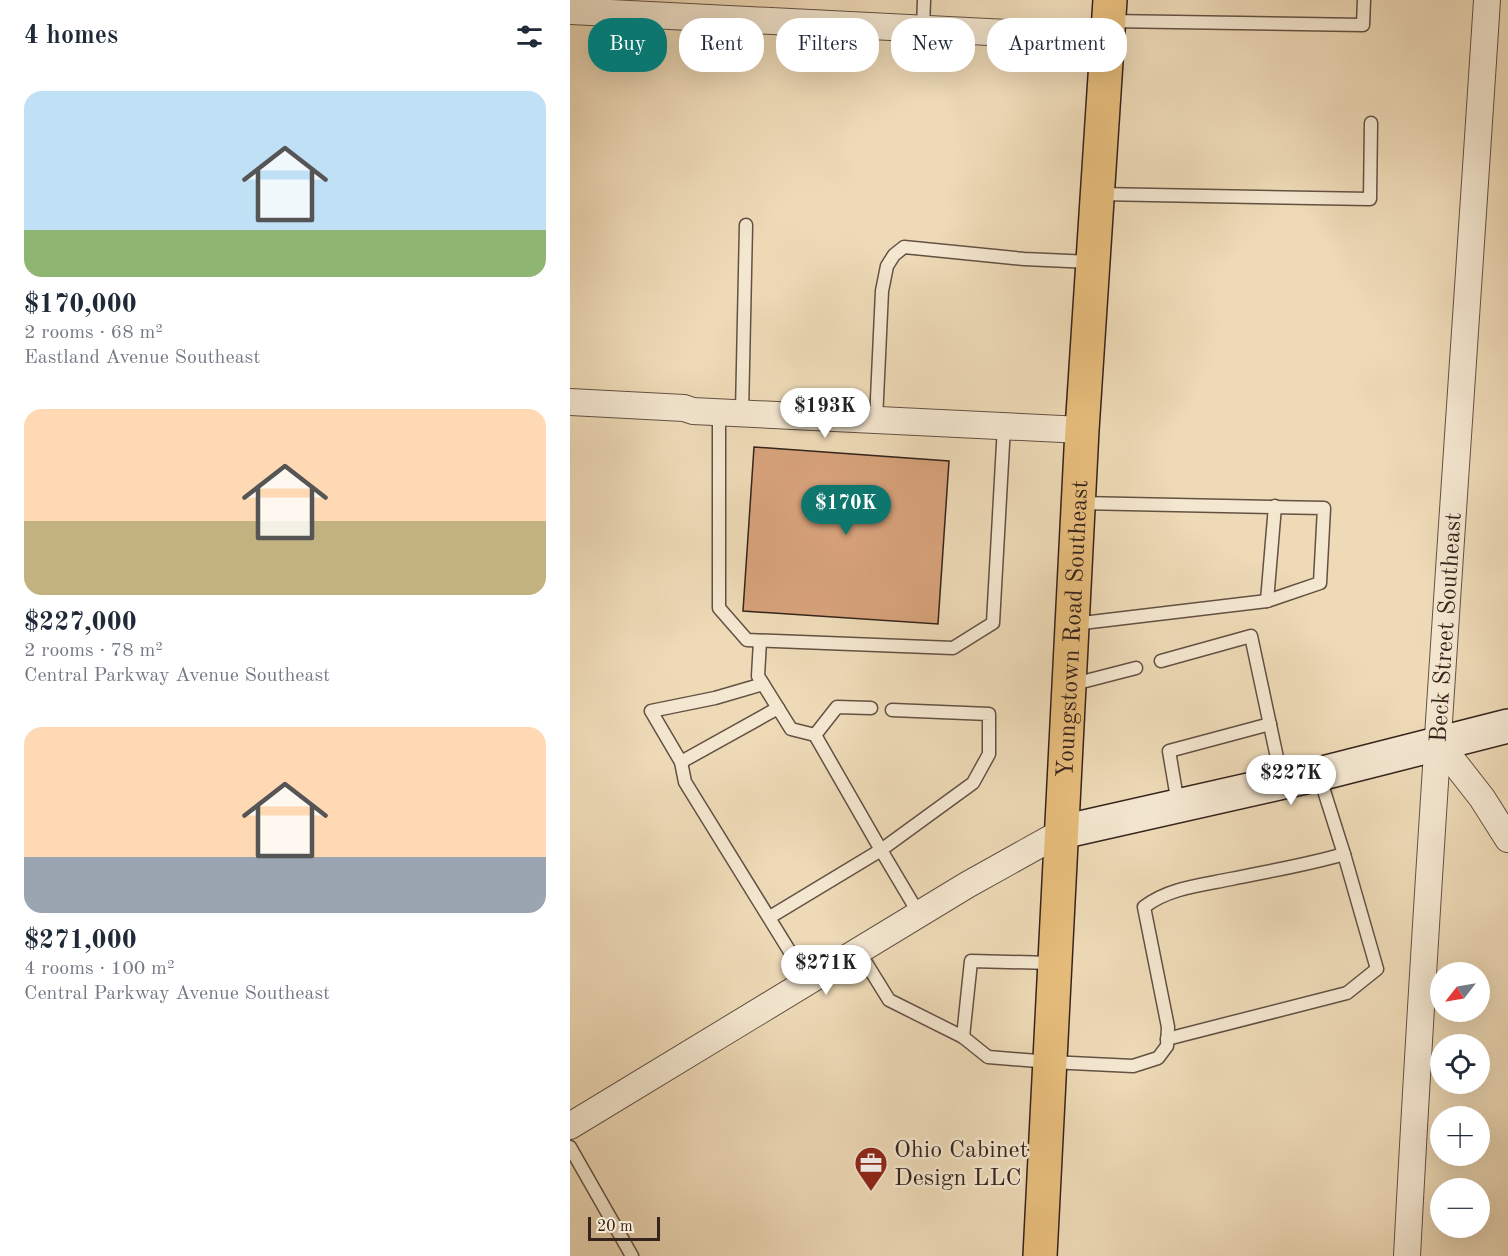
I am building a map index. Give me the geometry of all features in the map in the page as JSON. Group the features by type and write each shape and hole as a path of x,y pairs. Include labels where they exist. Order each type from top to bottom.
{"main road":[{"name":"Youngstown Road Southeast","path":"1040,1256 1082,430 1105,72"}],"street":[{"name":"Beck Street Southeast","path":"1407,1256 1423,962 1487,0"},
{"path":"570,11 891,27"},
{"path":"570,402 684,408 693,411 1082,430"},
{"path":"570,1126 858,950 1062,832 1319,774 1508,726"},
{"path":"1439,743 1482,798 1508,839"}],"lane":[{"path":"923,18 924,0"},
{"path":"1127,23 1363,26 1364,0"},
{"path":"1098,194 1370,199 1371,123"},
{"path":"746,225 719,608 747,640 953,648 993,623 1004,426"},
{"path":"876,420 882,291 887,266 894,255 904,248 1024,259 1093,262"},
{"path":"1072,624 1266,600 1320,583 1324,508 1079,503"},
{"path":"1266,600 1275,506"},
{"path":"1161,661 1251,636 1282,782"},
{"path":"760,641 758,676 791,729 815,735 919,914"},
{"path":"1069,686 1136,668"},
{"path":"763,684 715,698 651,711 681,762 685,782 808,981"},
{"path":"815,735 837,707 871,708"},
{"path":"681,762 778,708"},
{"path":"770,917 881,850 973,783 989,754 988,714 892,710"},
{"path":"1179,806 1169,751 1270,724"},
{"path":"1167,1039 1347,993 1377,969 1319,774"},
{"path":"858,950 889,999 963,1037 988,1057 1133,1066 1158,1058 1167,1046 1168,1027 1144,907 1155,899 1177,890 1312,863 1344,854"},
{"path":"963,1037 971,962 1055,963"},
{"path":"570,1147 633,1256"}],"building":[{"path":"754,447 949,461 938,624 743,611"}],"place":[{"name":"Ohio Cabinet Design LLC","path":"871,1192"}]}
